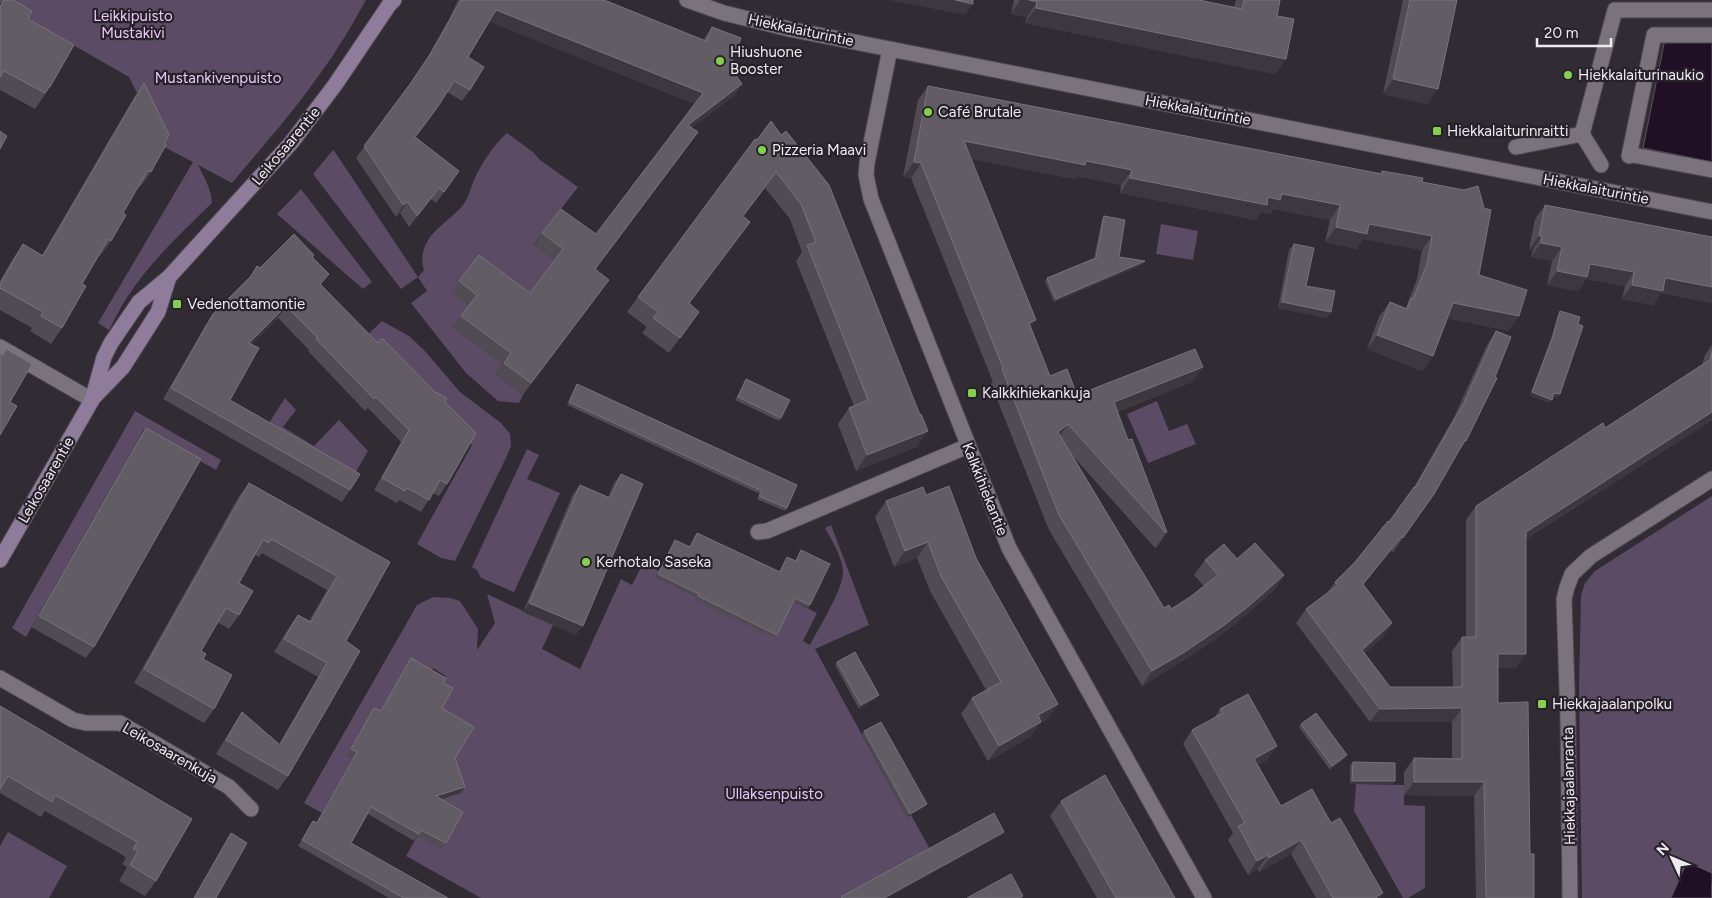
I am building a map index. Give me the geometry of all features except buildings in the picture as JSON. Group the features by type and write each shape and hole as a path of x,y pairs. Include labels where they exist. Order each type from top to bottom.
{"street":[{"name":"Hiekkalaiturintie","path":"687,0 756,21 890,49 1712,212"},
{"name":"Leikosaarentie","path":"92,400 104,357 111,343 139,302 169,277 291,143 335,85 391,2"},
{"path":"1602,165 1582,134 1614,5 1637,11 1712,10"},
{"path":"1712,35 1654,34 1629,156 1633,154 1712,170"},
{"name":"Kalkkihiekantie","path":"890,49 867,163 870,199 1009,548 1204,898"},
{"path":"1516,147 1582,134"},
{"name":"Leikosaarentie","path":"0,560 92,400 132,355 158,312 169,277"},
{"path":"0,347 92,400"},
{"path":"758,532 767,531 968,446"},
{"name":"Hiekkajaalanranta","path":"1570,898 1568,710 1564,599 1567,587 1572,574 1591,556 1712,479"},
{"name":"Leikosaarenkuja","path":"0,678 73,720 86,723 120,722 229,787 251,809"}],"green space":[{"name":"Mustankivenpuisto","path":"0,0 366,0 324,69 232,183 198,165 209,188 212,203 167,247 137,283 125,300 109,330 98,323 193,162 164,147 129,77 0,3"},
{"path":"507,133 533,152 540,160 578,187 534,244 555,260 522,304 469,306 453,327 503,364 496,374 523,395 519,403 498,401 466,373 411,303 427,291 418,277 424,270 422,263 423,253 429,238 463,205 484,161"},
{"path":"333,150 335,152 418,277 401,289 313,174"},
{"path":"301,189 372,282 363,289 277,214"},
{"path":"1161,224 1198,231 1193,260 1156,254"},
{"path":"382,321 409,336 424,350 460,392 501,423 510,434 511,446 506,458 455,561 441,558 417,544 472,445 363,339"},
{"path":"285,398 296,410 283,427 314,446 339,420 368,451 353,477 267,426"},
{"path":"1157,401 1169,431 1187,424 1196,444 1148,463 1127,414"},
{"path":"135,411 221,460 216,470 144,429 26,637 12,628"},
{"path":"527,449 539,455 527,479 560,493 514,592 481,578 477,570 472,567"},
{"path":"1712,496 1712,873 1687,862 1671,898 1582,898 1579,689 1581,595 1585,583 1595,571"},
{"name":"Ullaksenpuisto","path":"831,525 869,625 815,649 907,817 911,815 930,849 842,898 481,898 406,856 427,819 439,689 446,676 433,668 429,676 376,718 347,755 353,758 322,813 304,803 417,605 433,597 450,598 460,601 478,629 477,650 495,623 487,594 553,625 542,649 580,669 621,579 632,585 643,563 659,571 656,577 697,597 793,601 817,613 803,641 810,645 835,598 842,578 841,560 825,528"},
{"path":"1356,784 1404,785 1404,805 1425,806 1425,888 1408,898 1403,898 1354,811"},
{"path":"8,832 67,866 49,898 0,898 0,846"}],"shaded area":[{"path":"1665,39 1712,40 1712,162 1643,148"},
{"path":"1687,862 1712,873 1712,898 1671,898"}],"place":[{"name":"Hiushuone Booster","path":"720,61"},
{"name":"Hiekkalaiturinaukio","path":"1568,75"},
{"name":"Café Brutale","path":"928,112"},
{"name":"Hiekkalaiturinraitti","path":"1437,131"},
{"name":"Pizzeria Maavi","path":"762,150"},
{"name":"Vedenottamontie","path":"177,304"},
{"name":"Kalkkihiekankuja","path":"972,393"},
{"name":"Kerhotalo Saseka","path":"586,562"},
{"name":"Hiekkajaalanpolku","path":"1542,704"}],"park label":[{"name":"Leikkipuisto Mustakivi","path":"133,24"}]}
